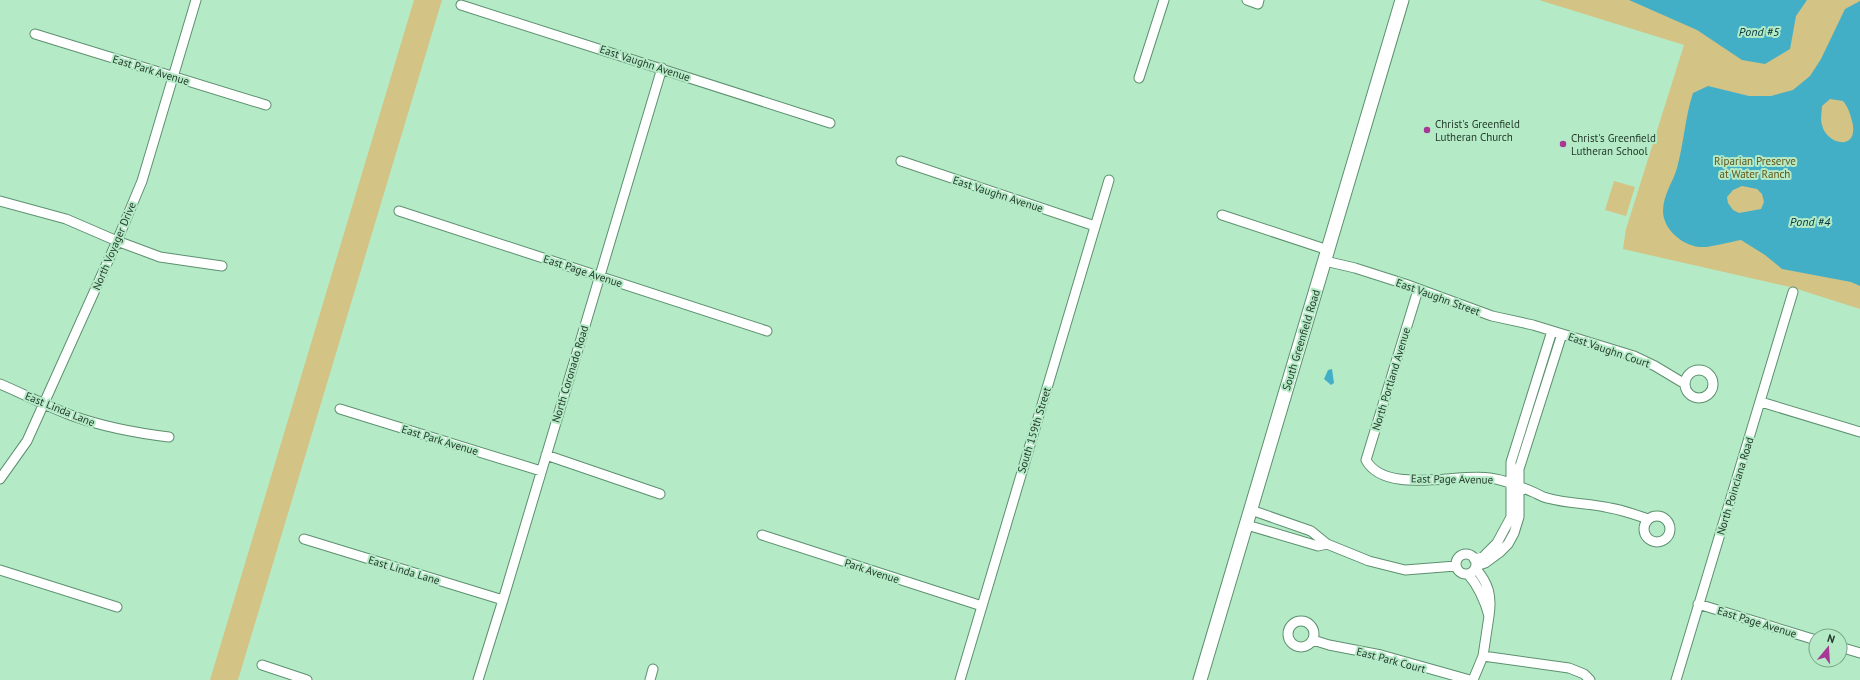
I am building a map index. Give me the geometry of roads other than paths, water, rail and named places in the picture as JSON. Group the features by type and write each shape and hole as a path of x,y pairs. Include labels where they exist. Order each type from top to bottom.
{"main road":[{"name":"South Greenfield Road","path":"1200,680 1402,0"}],"street":[{"name":"North Voyager Drive","path":"0,479 27,441 117,241 142,181 196,0"},
{"path":"1139,78 1164,0"},
{"path":"1247,0 1259,2"},
{"name":"East Vaughn Avenue","path":"461,5 662,68 830,123"},
{"name":"East Park Avenue","path":"35,34 266,105"},
{"name":"North Coronado Road","path":"478,680 662,68"},
{"name":"East Vaughn Avenue","path":"902,161 1095,226"},
{"name":"South 159th Street","path":"960,680 1109,180"},
{"path":"0,201 66,219 117,241 160,257 222,266"},
{"name":"East Page Avenue","path":"399,211 768,331"},
{"name":"East Vaughn Street","path":"1222,215 1327,255 1355,268 1492,316 1552,332"},
{"name":"North Portland Avenue","path":"1370,468 1366,460 1418,290"},
{"name":"North Poinciana Road","path":"1676,680 1793,292"},
{"path":"1473,680 1483,656 1489,616 1476,583 1473,567 1469,554 1462,555 1457,559 1456,566 1459,572 1473,567 1485,563 1508,544 1514,533 1519,517 1519,469 1552,332"},
{"name":"East Vaughn Court","path":"1552,332 1634,356 1655,366 1685,384"},
{"path":"1473,567 1497,543 1511,517 1512,462 1562,334"},
{"name":"East Linda Lane","path":"0,384 72,416 101,425 132,432 169,437"},
{"path":"1761,402 1860,432"},
{"name":"East Park Avenue","path":"340,409 541,471"},
{"path":"546,455 660,494"},
{"name":"East Page Avenue","path":"1370,468 1378,473 1396,478 1423,481 1488,478 1511,483 1546,498 1564,502 1609,507 1648,519"},
{"path":"1251,510 1311,531 1327,544 1369,561 1405,570 1456,566"},
{"path":"1288,537 1292,524"},
{"path":"1246,525 1318,546 1327,544"},
{"name":"Park Avenue","path":"762,535 982,606"},
{"name":"East Linda Lane","path":"304,539 503,600"},
{"path":"0,570 117,607"},
{"name":"East Page Avenue","path":"1698,604 1808,638"},
{"name":"East Park Court","path":"1313,640 1470,680"},
{"path":"1848,649 1860,653"},
{"path":"1483,656 1569,668 1584,674 1590,680"},
{"path":"262,665 307,680"},
{"path":"650,680 653,669"}],"water":[{"name":"Pond #5","path":"1629,0 1807,0 1796,16 1790,49 1765,64 1742,60 1697,30"},
{"name":"Pond #4","path":"1860,1 1860,286 1851,282 1782,269 1765,255 1741,240 1714,246 1699,247 1693,246 1680,239 1666,224 1663,205 1677,168 1693,93 1708,86 1749,96 1771,96 1793,90 1810,76 1821,59 1845,9","holes":["1830,99 1843,101 1849,110 1853,131 1851,137 1847,141 1836,141 1825,132 1822,125 1822,106","1742,186 1757,189 1762,194 1764,202 1761,209 1739,213 1733,210 1728,203 1727,197 1733,190"]},
{"path":"1332,369 1334,383 1331,385 1324,379 1328,370"}],"place":[{"name":"Christ's Greenfield Lutheran Church","path":"1427,130"},
{"name":"Christ's Greenfield Lutheran School","path":"1563,144"}],"park label":[{"name":"Riparian Preserve at Water Ranch","path":"1755,167"}]}
